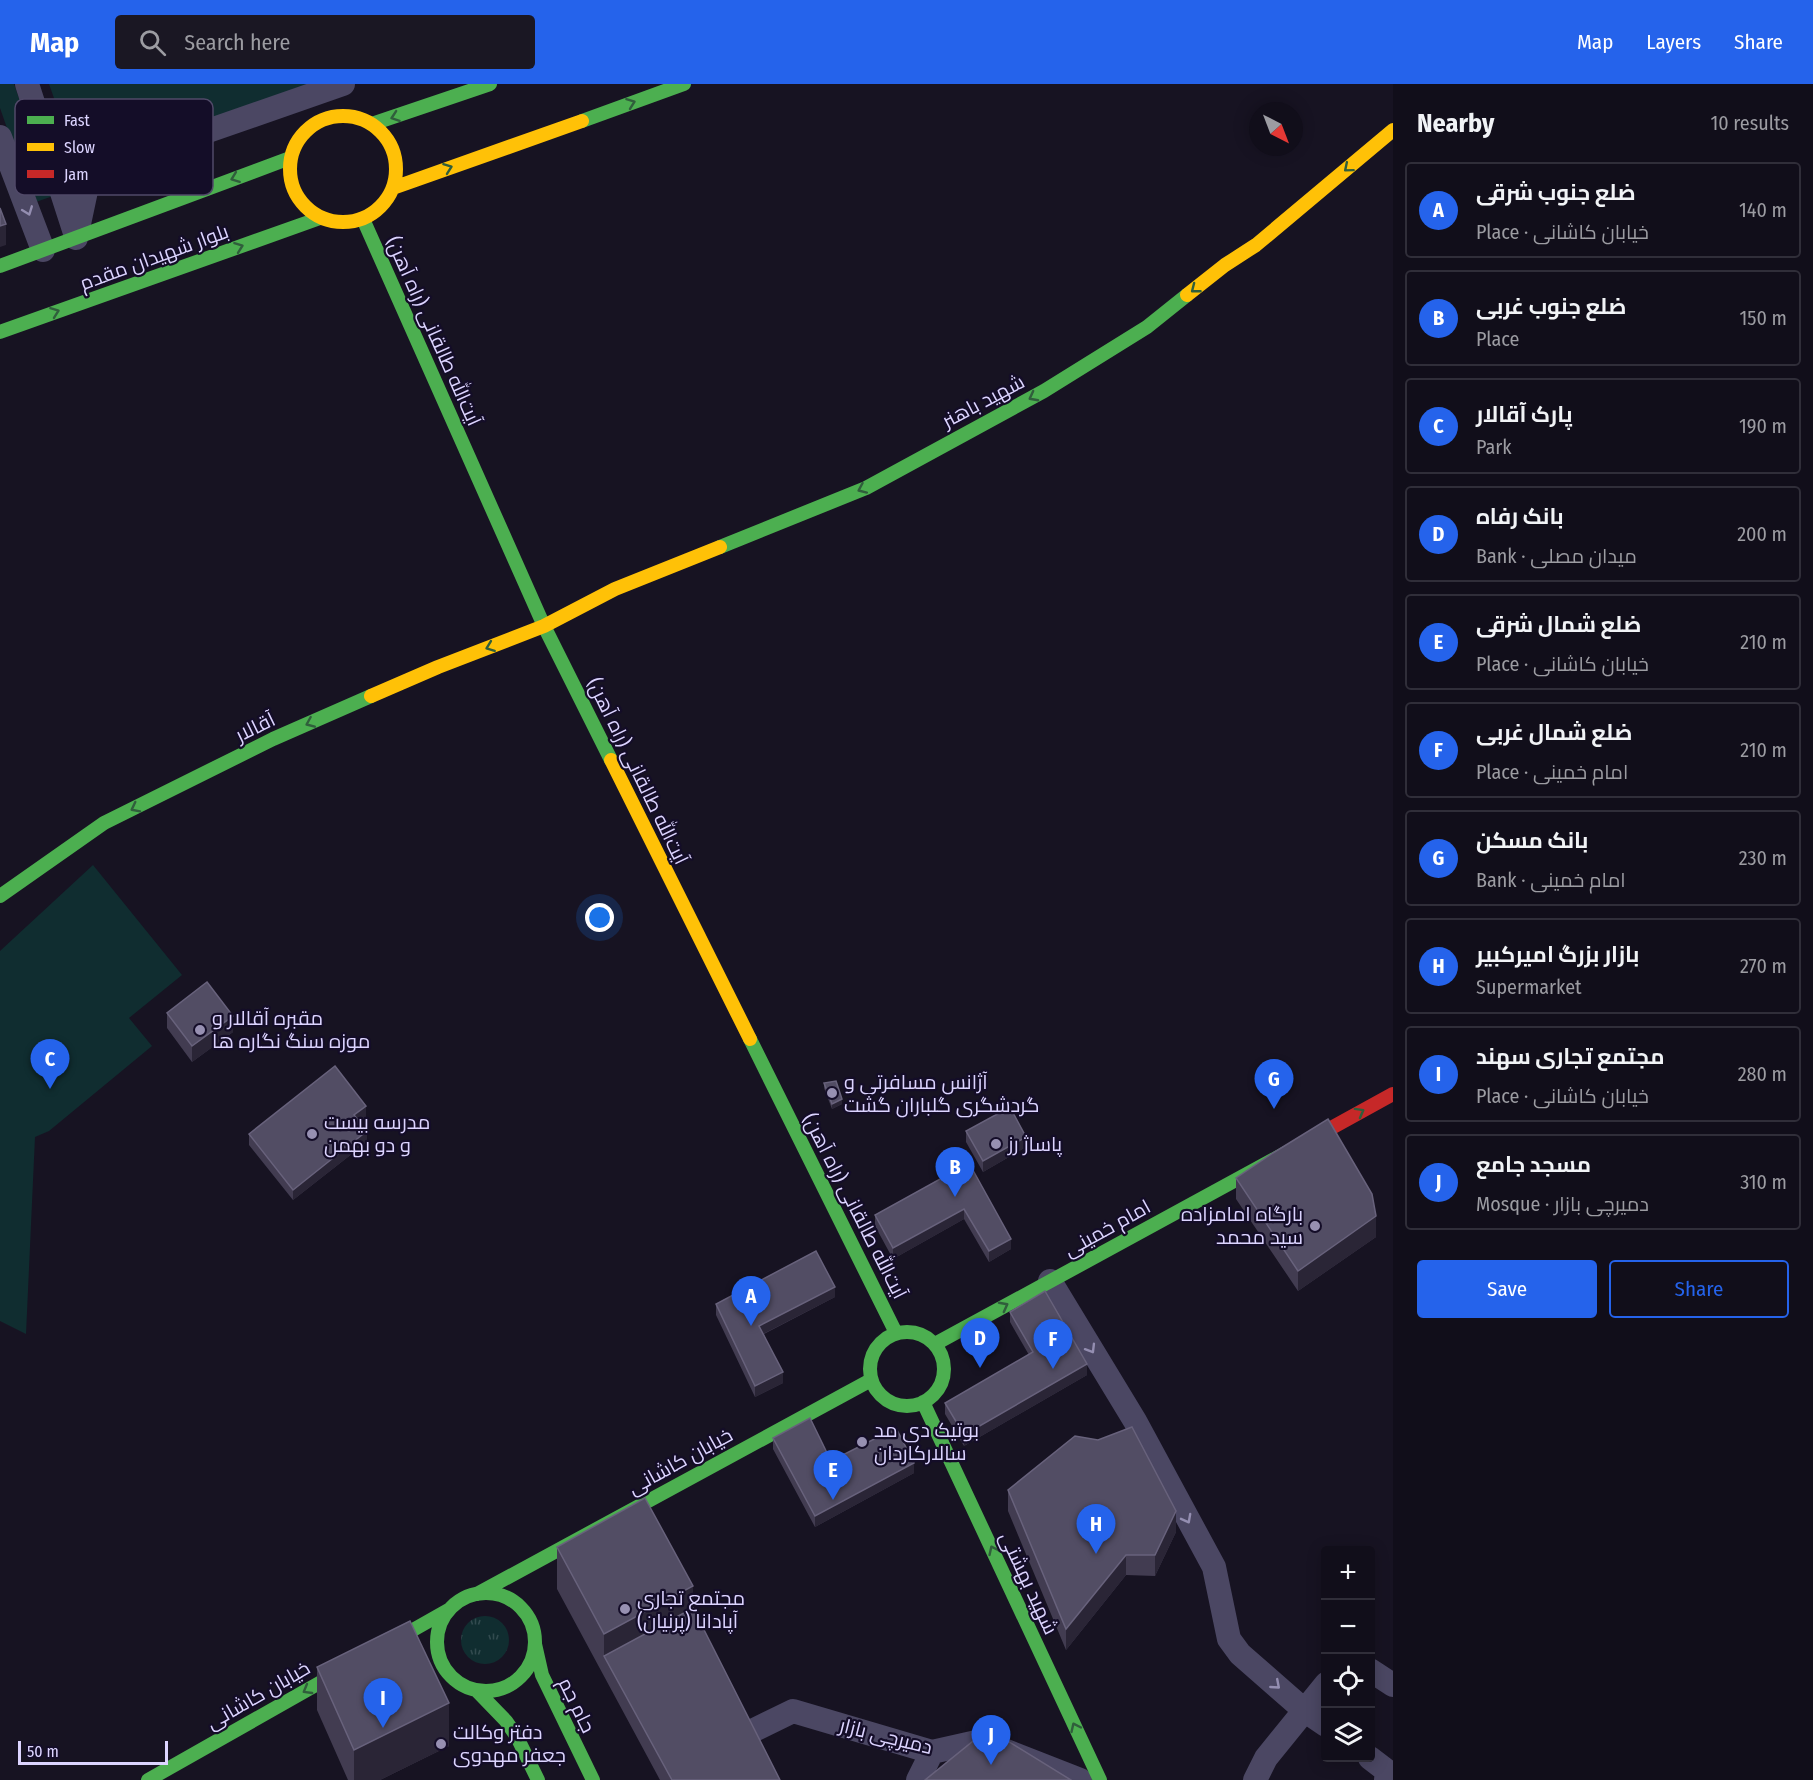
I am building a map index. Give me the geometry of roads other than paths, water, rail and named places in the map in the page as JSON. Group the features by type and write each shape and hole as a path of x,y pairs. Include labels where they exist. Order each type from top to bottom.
{"street":[{"path":"27,84 32,99"},
{"path":"213,129 342,84"},
{"path":"372,124 490,84"},
{"path":"393,188 684,84"},
{"path":"342,116 359,118 372,124 391,146 395,160 396,174 393,188 386,201 376,212 363,219 334,222 320,218 298,200 292,187 289,172 290,158 297,141 309,128 324,119 342,116"},
{"name":"شهید باهنر","path":"544,626 615,590 866,488 1044,391 1147,327 1225,265 1256,245 1393,130"},
{"path":"2,150 15,181"},
{"path":"213,187 290,158"},
{"path":"21,195 44,250"},
{"path":"62,195 76,238"},
{"path":"76,238 85,195"},
{"path":"0,266 191,195"},
{"name":"بلوار شهیدان مقدم","path":"0,332 320,218"},
{"name":"(راه آهن) آیت‌الله طالقانی","path":"363,219 544,626 896,1333"},
{"name":"آقالار","path":"0,896 104,823 273,739 438,667 544,626"},
{"name":"امام خمینی","path":"934,1344 1393,1094"},
{"path":"1050,1281 1135,1421 1214,1567 1229,1639 1240,1654 1304,1710 1321,1722"},
{"path":"896,1333 917,1333 927,1337 934,1344 941,1354 944,1365 939,1386 932,1395 923,1402 911,1406 892,1402 877,1391 871,1380 869,1368 877,1346 885,1338 896,1333"},
{"name":"خیابان کاشانی","path":"477,1594 871,1380"},
{"name":"شهید بهشتی","path":"923,1402 1100,1780"},
{"path":"477,1594 495,1594 511,1600 524,1612 533,1627 535,1644 531,1660 523,1675 510,1685 494,1691 477,1691 462,1686 448,1675 437,1649 437,1635 441,1621 460,1600 477,1594"},
{"name":"خیابان کاشانی","path":"148,1780 450,1609"},
{"name":"جام جم","path":"535,1644 542,1675 592,1780"},
{"path":"1375,1673 1393,1685"},
{"path":"1255,1780 1266,1758 1321,1690"},
{"path":"477,1691 506,1721 517,1737 538,1780"},
{"name":"دمیرچی بازار","path":"746,1734 793,1711 932,1752 981,1742 1080,1780"},
{"path":"918,1780 932,1752"},
{"path":"1375,1762 1387,1771 1386,1780"}],"place":[{"name":"مقبره آقالار و موزه سنگ نگاره ها","path":"200,1030"},
{"name":"پارک آقالار","path":"50,1089"},
{"name":"آژانس مسافرتی و گردشگری گلباران گشت","path":"832,1093"},
{"name":"بانک مسکن","path":"1274,1109"},
{"name":"مدرسه بیست و دو بهمن","path":"312,1134"},
{"name":"پاساژ رز","path":"996,1144"},
{"name":"ضلع جنوب غربی","path":"955,1197"},
{"name":"بارگاه امامزاده سید محمد","path":"1315,1226"},
{"name":"ضلع جنوب شرقی","path":"751,1326"},
{"name":"بانک رفاه","path":"980,1368"},
{"name":"ضلع شمال غربی","path":"1053,1369"},
{"name":"بوتیک دی مد سالارکاردان","path":"862,1442"},
{"name":"ضلع شمال شرقی","path":"833,1500"},
{"name":"بازار بزرگ امیرکبیر","path":"1096,1554"},
{"name":"مجتمع تجاری آپادانا (پرنیان)","path":"625,1609"},
{"name":"مجتمع تجاری سهند","path":"383,1728"},
{"name":"دفتر وکالت جعفر مهدوی","path":"441,1744"},
{"name":"مسجد جامع","path":"991,1765"}]}
